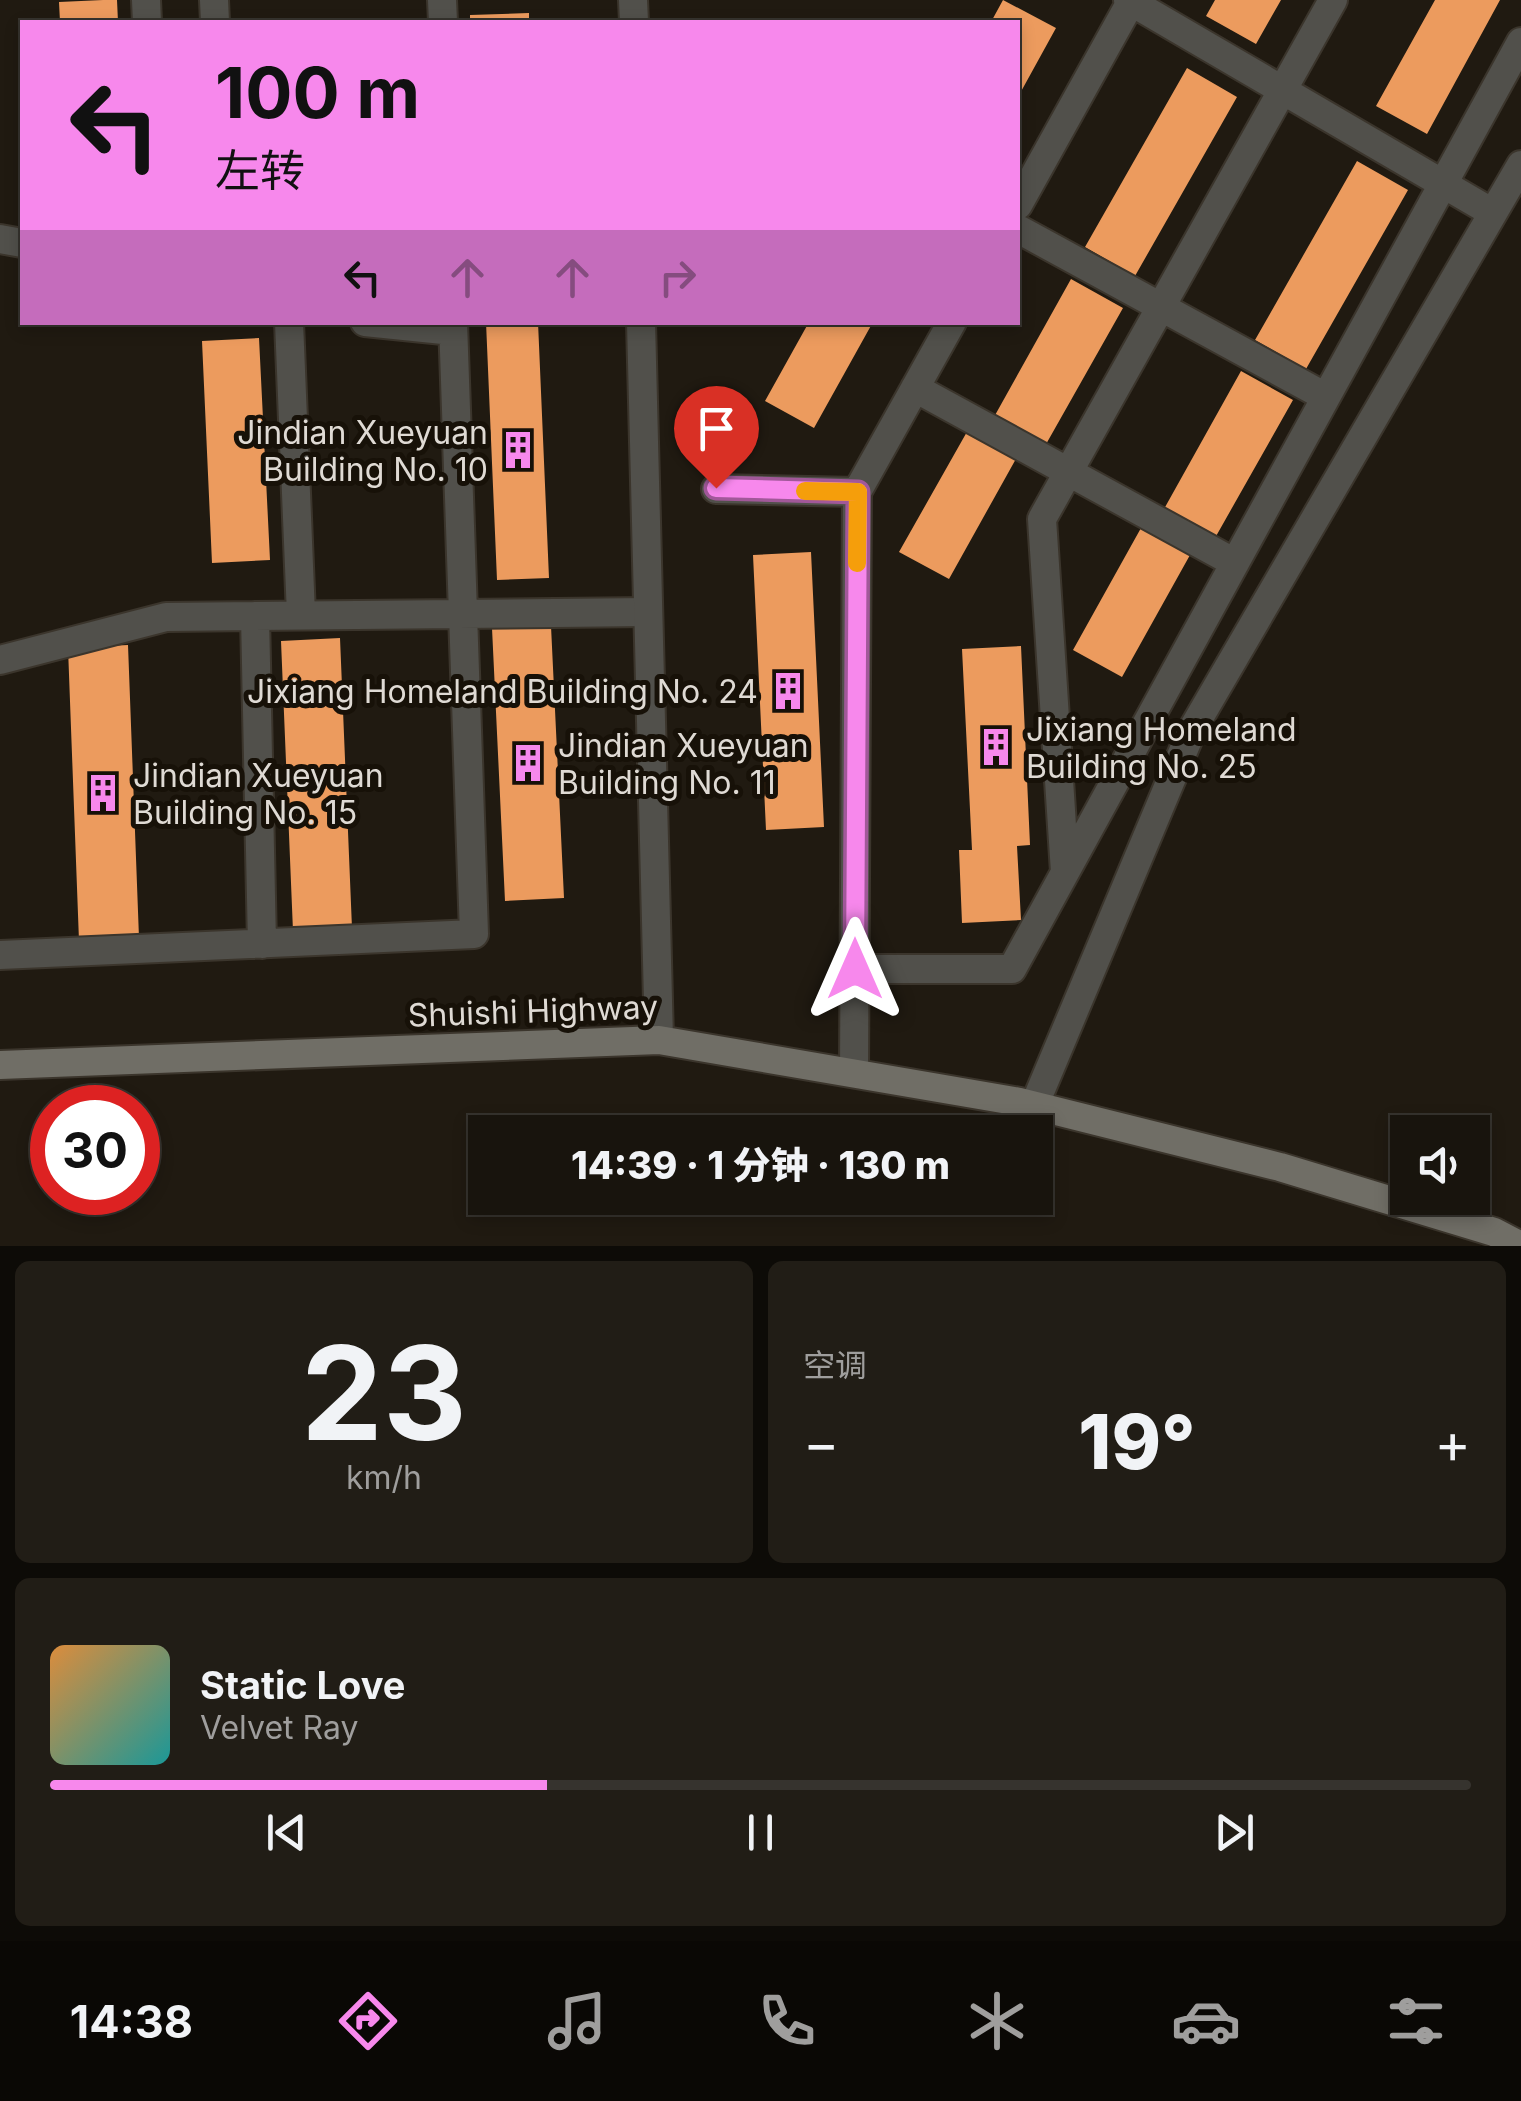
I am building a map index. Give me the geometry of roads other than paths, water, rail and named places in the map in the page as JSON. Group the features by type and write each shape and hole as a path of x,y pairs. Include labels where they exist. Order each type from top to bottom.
{"main road":[{"name":"Shuishi Highway","path":"0,1065 659,1040 1034,1106 1280,1168 1494,1232 1521,1246"}],"street":[{"path":"1064,873 1042,520 1333,0"},
{"path":"1020,201 1130,1 1492,213"},
{"path":"855,969 1012,969 1521,42"},
{"path":"1034,1106 1192,730 1521,165"},
{"path":"1020,230 1326,397"},
{"path":"288,325 301,616"},
{"path":"0,955 474,934 453,327 418,325"},
{"path":"641,325 659,1040"},
{"path":"854,1073 858,492 950,325"},
{"path":"915,388 1235,564"},
{"path":"716,488 858,492"},
{"path":"0,660 166,617 648,612"},
{"path":"256,616 262,944"}],"place":[{"name":"Jindian Xueyuan Building No. 10","path":"518,450"},
{"name":"Jixiang Homeland Building No. 24","path":"788,691"},
{"name":"Jixiang Homeland Building No. 25","path":"996,747"},
{"name":"Jindian Xueyuan Building No. 11","path":"528,763"},
{"name":"Jindian Xueyuan Building No. 15","path":"103,793"}]}
